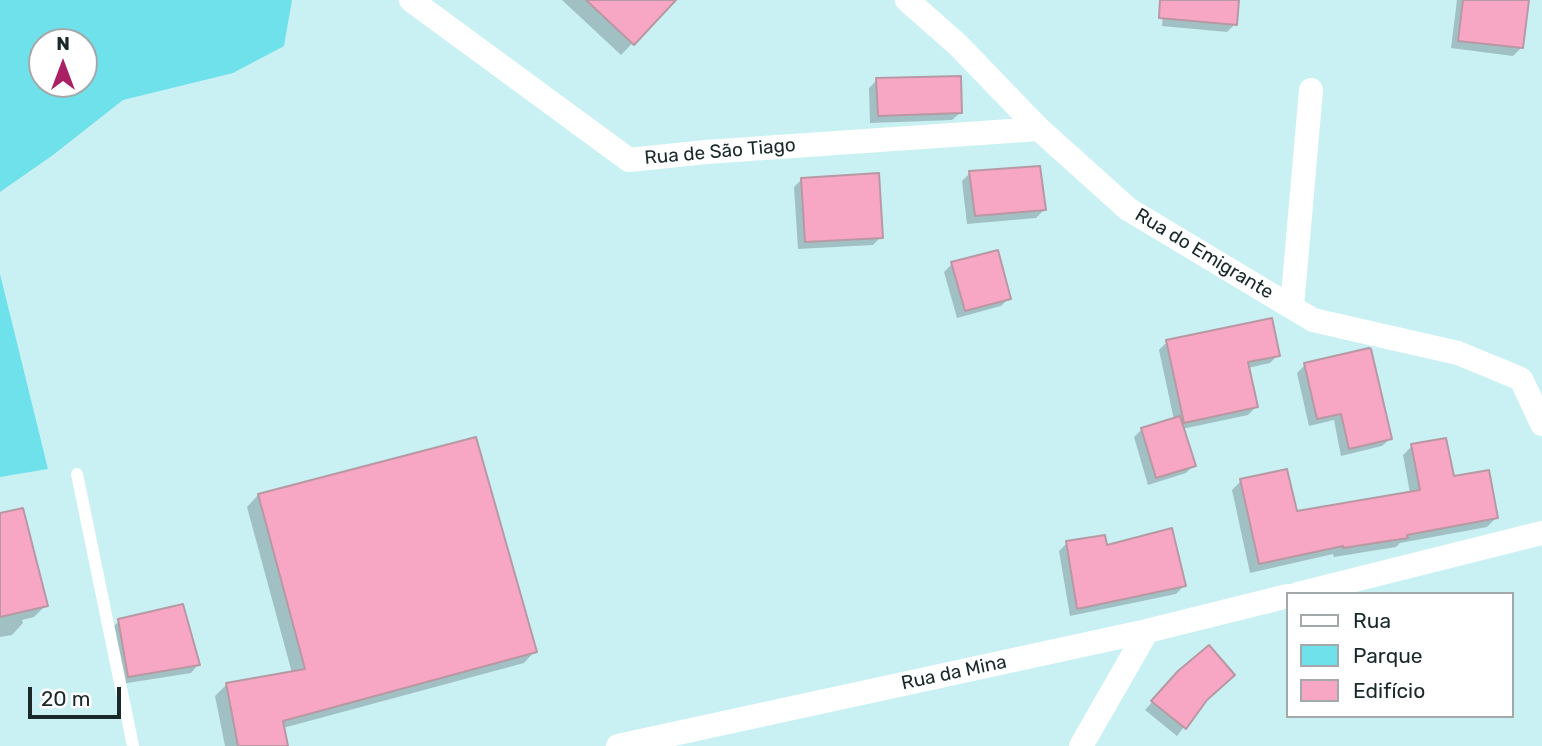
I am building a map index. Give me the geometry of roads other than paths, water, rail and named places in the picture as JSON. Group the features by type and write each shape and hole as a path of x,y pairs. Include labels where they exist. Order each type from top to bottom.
{"street":[{"name":"Rua de São Tiago","path":"411,0 629,160 719,151 1039,129"},
{"name":"Rua do Emigrante","path":"906,0 958,45 1039,129 1128,209 1313,320 1458,353 1521,379 1542,424"},
{"path":"1292,307 1311,90"},
{"path":"1306,592 1542,533"},
{"name":"Rua da Mina","path":"618,746 1147,631 1286,596"},
{"path":"1081,746 1147,631"}],"lane":[{"path":"78,474 133,746"}]}
